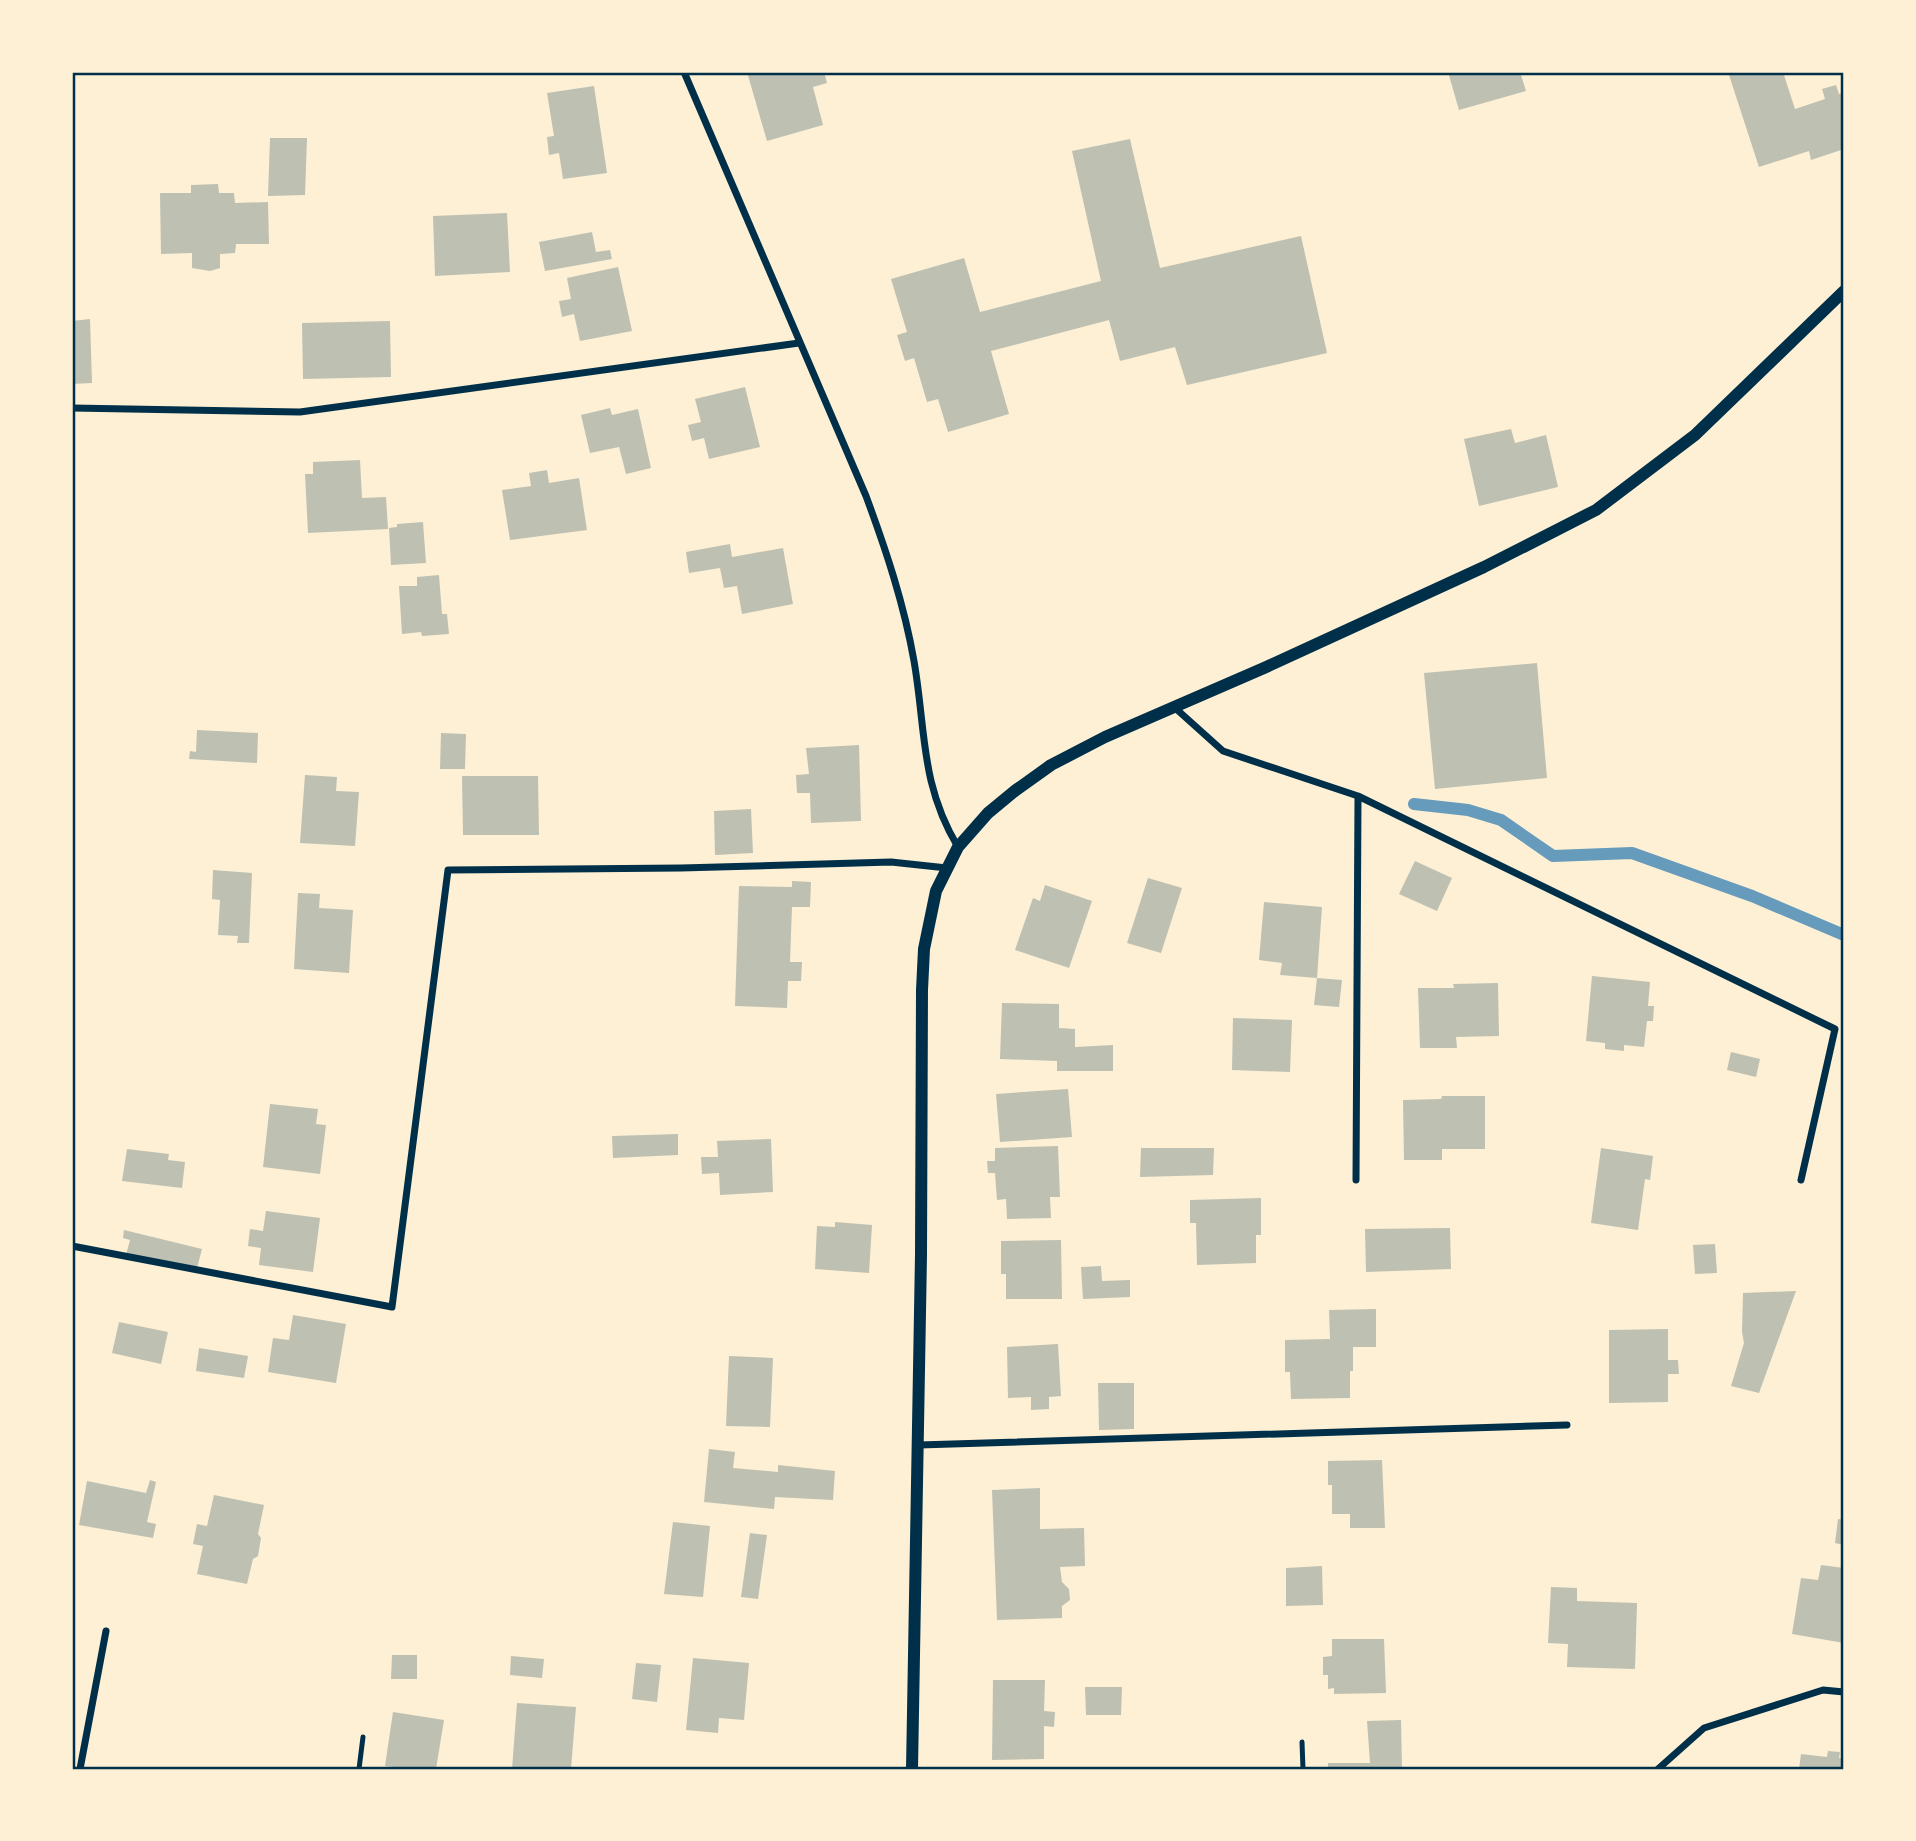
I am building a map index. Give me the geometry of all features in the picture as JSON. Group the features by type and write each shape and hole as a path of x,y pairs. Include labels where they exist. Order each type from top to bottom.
{"street":[{"path":"684,72 866,496 888,556 903,608 914,663 923,743 933,793 943,822 958,847"},
{"path":"912,1769 919,1444 924,949 936,891 958,847 988,813 1051,765 1105,737 1265,668 1484,567 1596,510 1695,435 1844,291"},
{"path":"72,408 300,412 799,343"},
{"path":"1173,707 1223,751 1357,796 1835,1029 1801,1180"},
{"path":"1356,1180 1357,796"},
{"path":"72,1246 392,1307 448,870 681,868 891,862 947,868"},
{"path":"919,1444 1567,1425"},
{"path":"80,1769 106,1631"},
{"path":"1658,1769 1704,1728 1824,1690 1844,1692"}],"lane":[{"path":"359,1769 363,1737"},
{"path":"1302,1742 1303,1769"}],"building":[{"path":"747,72 824,72 827,83 813,87 823,125 767,141"},
{"path":"1448,72 1520,72 1526,91 1459,110"},
{"path":"1728,72 1783,72 1795,109 1825,99 1822,89 1836,85 1839,94 1844,93 1844,149 1811,160 1809,151 1759,167"},
{"path":"594,86 607,173 563,179 559,153 549,155 547,137 554,136 547,93"},
{"path":"270,138 307,138 305,195 268,196"},
{"path":"1130,139 1160,268 1301,236 1327,353 1187,385 1175,347 1120,361 1109,320 991,351 1009,414 948,432 938,399 927,402 914,358 905,361 897,335 907,332 891,279 964,258 980,312 1101,281 1072,151"},
{"path":"218,184 219,193 234,193 235,203 268,202 269,244 236,244 235,253 220,254 220,268 210,271 192,268 192,253 161,254 160,193 191,193 191,185"},
{"path":"507,213 510,272 435,276 433,216"},
{"path":"592,232 596,252 610,250 612,259 545,271 539,242"},
{"path":"618,267 632,331 580,341 574,314 562,317 559,301 571,299 567,278"},
{"path":"90,319 92,383 72,384 72,321"},
{"path":"390,321 391,377 303,379 302,323"},
{"path":"745,387 760,447 709,459 704,438 692,441 688,425 701,422 695,399"},
{"path":"610,408 612,415 638,409 651,468 626,474 619,447 590,453 581,415"},
{"path":"1511,429 1515,443 1546,435 1558,487 1479,506 1464,439"},
{"path":"360,460 362,498 386,497 388,529 308,533 305,474 313,474 313,462"},
{"path":"547,470 549,483 579,478 587,530 510,540 502,490 531,486 529,473"},
{"path":"423,522 426,563 391,565 389,528 397,527 397,524"},
{"path":"730,544 732,557 783,548 793,604 742,614 737,586 724,588 720,568 689,573 686,552"},
{"path":"439,575 442,614 447,614 449,634 402,634 399,586 417,586 417,577"},
{"path":"1537,663 1547,778 1435,789 1424,673"},
{"path":"197,730 258,733 257,763 189,759 190,751 196,752"},
{"path":"441,733 466,734 465,769 440,769"},
{"path":"859,745 861,821 811,823 810,793 797,793 796,775 809,774 806,748"},
{"path":"305,775 337,777 336,791 359,792 355,846 300,843"},
{"path":"462,776 538,776 539,835 463,835"},
{"path":"751,809 753,853 715,855 714,811"},
{"path":"1415,861 1452,878 1437,911 1399,894"},
{"path":"213,870 252,873 249,943 237,943 238,936 218,935 220,900 212,899"},
{"path":"1148,878 1182,888 1161,953 1127,943"},
{"path":"792,881 811,882 810,907 792,907 790,962 802,962 801,981 788,981 787,1008 735,1006 739,886 792,887"},
{"path":"1045,885 1092,901 1069,968 1015,950 1033,898 1040,901"},
{"path":"298,893 320,894 319,908 353,910 349,973 294,969"},
{"path":"1264,902 1322,907 1317,978 1280,975 1282,963 1259,960"},
{"path":"1592,976 1650,982 1648,1006 1654,1006 1653,1021 1647,1021 1644,1047 1624,1045 1624,1051 1605,1049 1605,1043 1586,1041"},
{"path":"1317,978 1342,980 1339,1007 1314,1005"},
{"path":"1498,983 1499,1036 1456,1037 1457,1048 1420,1048 1418,988 1454,988 1453,984"},
{"path":"1002,1003 1059,1004 1059,1028 1075,1029 1075,1047 1113,1045 1113,1071 1057,1071 1057,1061 1000,1059"},
{"path":"1233,1018 1292,1020 1290,1072 1232,1070"},
{"path":"1731,1052 1760,1059 1756,1077 1727,1070"},
{"path":"1068,1089 1072,1137 1000,1142 996,1094"},
{"path":"1442,1096 1485,1096 1485,1149 1442,1149 1442,1160 1404,1160 1403,1100 1441,1099"},
{"path":"270,1104 318,1109 316,1124 326,1125 320,1174 263,1167"},
{"path":"678,1134 678,1155 613,1158 612,1136"},
{"path":"771,1139 773,1192 720,1195 719,1173 702,1174 701,1157 718,1157 717,1141"},
{"path":"1058,1146 1060,1197 1050,1197 1051,1218 1007,1219 1006,1199 997,1200 995,1173 988,1173 987,1161 995,1161 995,1148"},
{"path":"1141,1148 1214,1148 1213,1175 1140,1177"},
{"path":"1601,1148 1653,1156 1650,1180 1645,1179 1638,1230 1591,1223"},
{"path":"127,1149 169,1154 168,1160 185,1162 182,1188 122,1181"},
{"path":"1261,1198 1261,1235 1256,1235 1256,1263 1197,1265 1196,1223 1190,1223 1190,1200"},
{"path":"266,1211 320,1218 313,1272 259,1265 261,1248 248,1246 250,1229 263,1231"},
{"path":"835,1222 872,1225 869,1273 815,1269 817,1226 835,1227"},
{"path":"1450,1228 1451,1269 1366,1272 1365,1229"},
{"path":"124,1230 202,1249 196,1272 126,1255 130,1240 123,1238"},
{"path":"1061,1240 1062,1299 1006,1299 1006,1274 1001,1274 1001,1241"},
{"path":"1715,1244 1717,1273 1695,1274 1693,1245"},
{"path":"1101,1266 1102,1281 1130,1280 1130,1297 1083,1299 1081,1267"},
{"path":"1796,1291 1759,1393 1731,1386 1744,1343 1743,1293"},
{"path":"1376,1309 1376,1347 1353,1347 1350,1398 1291,1399 1290,1372 1285,1372 1285,1340 1330,1339 1329,1310"},
{"path":"293,1315 346,1324 336,1383 268,1372 273,1338 289,1340"},
{"path":"119,1322 168,1332 161,1364 112,1353"},
{"path":"1668,1329 1668,1360 1678,1360 1679,1374 1668,1374 1668,1402 1609,1403 1609,1330"},
{"path":"1058,1344 1061,1396 1049,1397 1049,1409 1031,1410 1031,1397 1008,1398 1007,1347"},
{"path":"199,1348 248,1356 244,1378 196,1371"},
{"path":"729,1356 773,1358 770,1427 726,1426"},
{"path":"1098,1383 1134,1383 1134,1429 1099,1430"},
{"path":"709,1449 735,1452 733,1468 778,1472 778,1465 835,1471 833,1500 775,1497 774,1509 704,1502"},
{"path":"1382,1460 1385,1528 1350,1528 1350,1514 1332,1514 1332,1485 1328,1485 1328,1461"},
{"path":"150,1480 156,1482 147,1522 156,1524 153,1538 79,1525 87,1481 146,1493"},
{"path":"1040,1488 1040,1529 1084,1528 1085,1566 1060,1567 1062,1582 1069,1589 1070,1600 1062,1606 1062,1618 997,1620 992,1490"},
{"path":"214,1495 264,1505 258,1534 261,1538 258,1556 253,1559 247,1584 197,1574 203,1546 193,1544 197,1524 207,1526"},
{"path":"1838,1519 1844,1520 1844,1545 1835,1543"},
{"path":"673,1522 710,1526 703,1597 664,1594"},
{"path":"750,1533 767,1535 758,1599 741,1597"},
{"path":"1821,1565 1844,1568 1841,1584 1844,1585 1844,1643 1792,1634 1801,1578 1818,1580"},
{"path":"1322,1566 1323,1605 1286,1606 1286,1568"},
{"path":"1551,1587 1577,1588 1577,1601 1637,1603 1635,1669 1567,1667 1568,1644 1548,1643"},
{"path":"1332,1639 1384,1639 1386,1693 1334,1694 1334,1688 1328,1689 1328,1675 1323,1675 1323,1657 1332,1656"},
{"path":"392,1655 417,1655 417,1679 391,1679"},
{"path":"511,1656 544,1659 542,1678 510,1675"},
{"path":"693,1658 749,1663 744,1720 719,1718 718,1733 686,1730"},
{"path":"636,1663 661,1665 657,1702 632,1699"},
{"path":"993,1680 1045,1680 1044,1711 1055,1712 1054,1727 1044,1726 1044,1759 992,1760"},
{"path":"1085,1687 1122,1687 1121,1715 1086,1715"},
{"path":"517,1703 576,1707 571,1769 512,1769"},
{"path":"393,1712 444,1720 436,1769 385,1766"},
{"path":"1401,1720 1402,1769 1328,1769 1328,1763 1370,1763 1367,1721"},
{"path":"1828,1751 1840,1752 1839,1758 1844,1759 1844,1769 1799,1769 1801,1754 1827,1757"}],"waterway":[{"path":"1414,804 1468,810 1501,820 1553,856 1632,853 1752,896 1844,935"}]}
